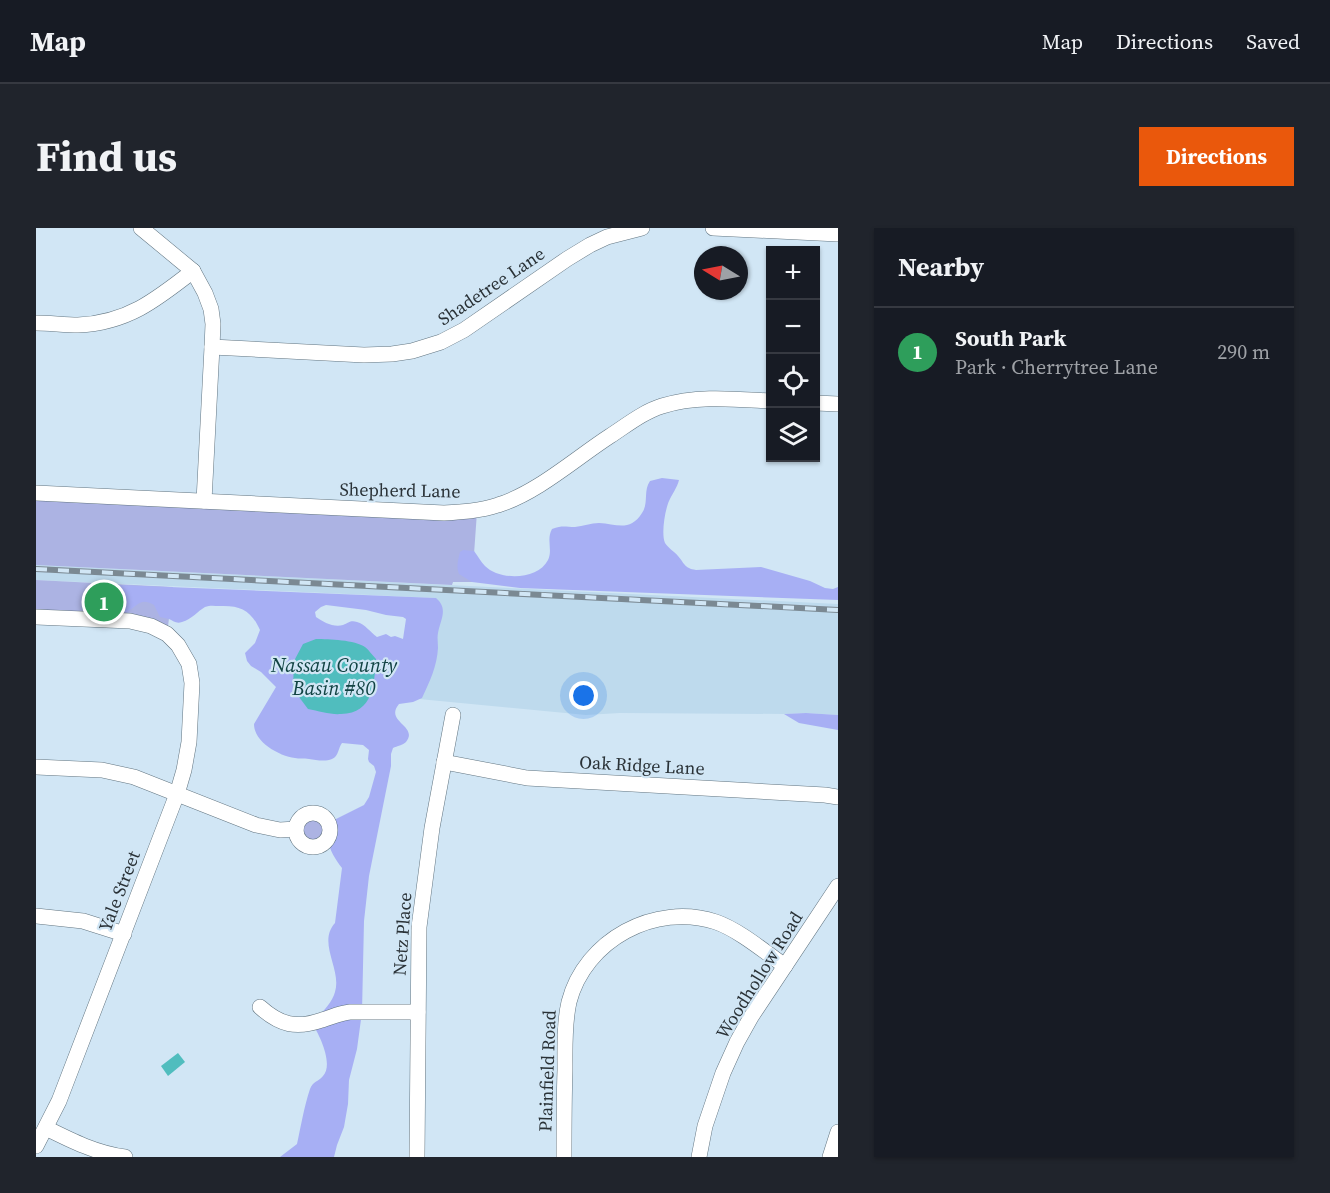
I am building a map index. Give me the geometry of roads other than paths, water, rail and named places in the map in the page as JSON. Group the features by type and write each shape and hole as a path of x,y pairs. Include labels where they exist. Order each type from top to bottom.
{"street":[{"path":"141,228 193,271 211,309 213,324 204,501"},
{"name":"Shadetree Lane","path":"212,347 364,354 412,351 441,342 464,330 590,245 607,237 642,228"},
{"path":"713,228 838,234"},
{"path":"36,323 78,325 108,321 132,313 160,297 193,271"},
{"name":"Shepherd Lane","path":"36,493 444,513 471,511 498,505 518,497 642,416 660,407 680,402 718,398 766,401"},
{"path":"820,403 838,404"},
{"name":"Yale Street","path":"36,617 130,621 151,626 167,634 175,642 189,664 192,683 189,742 177,794 59,1101 36,1146"},
{"name":"Netz Place","path":"417,1157 419,927 432,828 453,715"},
{"name":"Oak Ridge Lane","path":"444,762 527,778 838,797"},
{"path":"36,767 102,770 134,777 256,825 280,830 296,829"},
{"name":"Woodhollow Road","path":"699,1157 705,1126 723,1073 737,1042 751,1017 838,886"},
{"path":"36,916 83,921 124,934"},
{"name":"Plainfield Road","path":"564,1157 565,1038 569,1004 574,988 588,962 596,953 617,936 654,920 696,918 724,925 785,966"},
{"path":"260,1007 280,1022 290,1025 316,1022 350,1012 418,1012"},
{"path":"45,1128 88,1149 124,1157"},
{"path":"830,1157 838,1132"}],"water":[{"name":"Nassau County Basin #80","path":"316,639 342,640 361,645 376,659 373,687 366,703 360,709 337,714 308,709 293,689 294,661 303,644"},
{"path":"178,1053 185,1062 168,1076 161,1066"}],"railway":[{"path":"36,569 838,610"}],"place":[{"name":"South Park","path":"104,602"}]}
